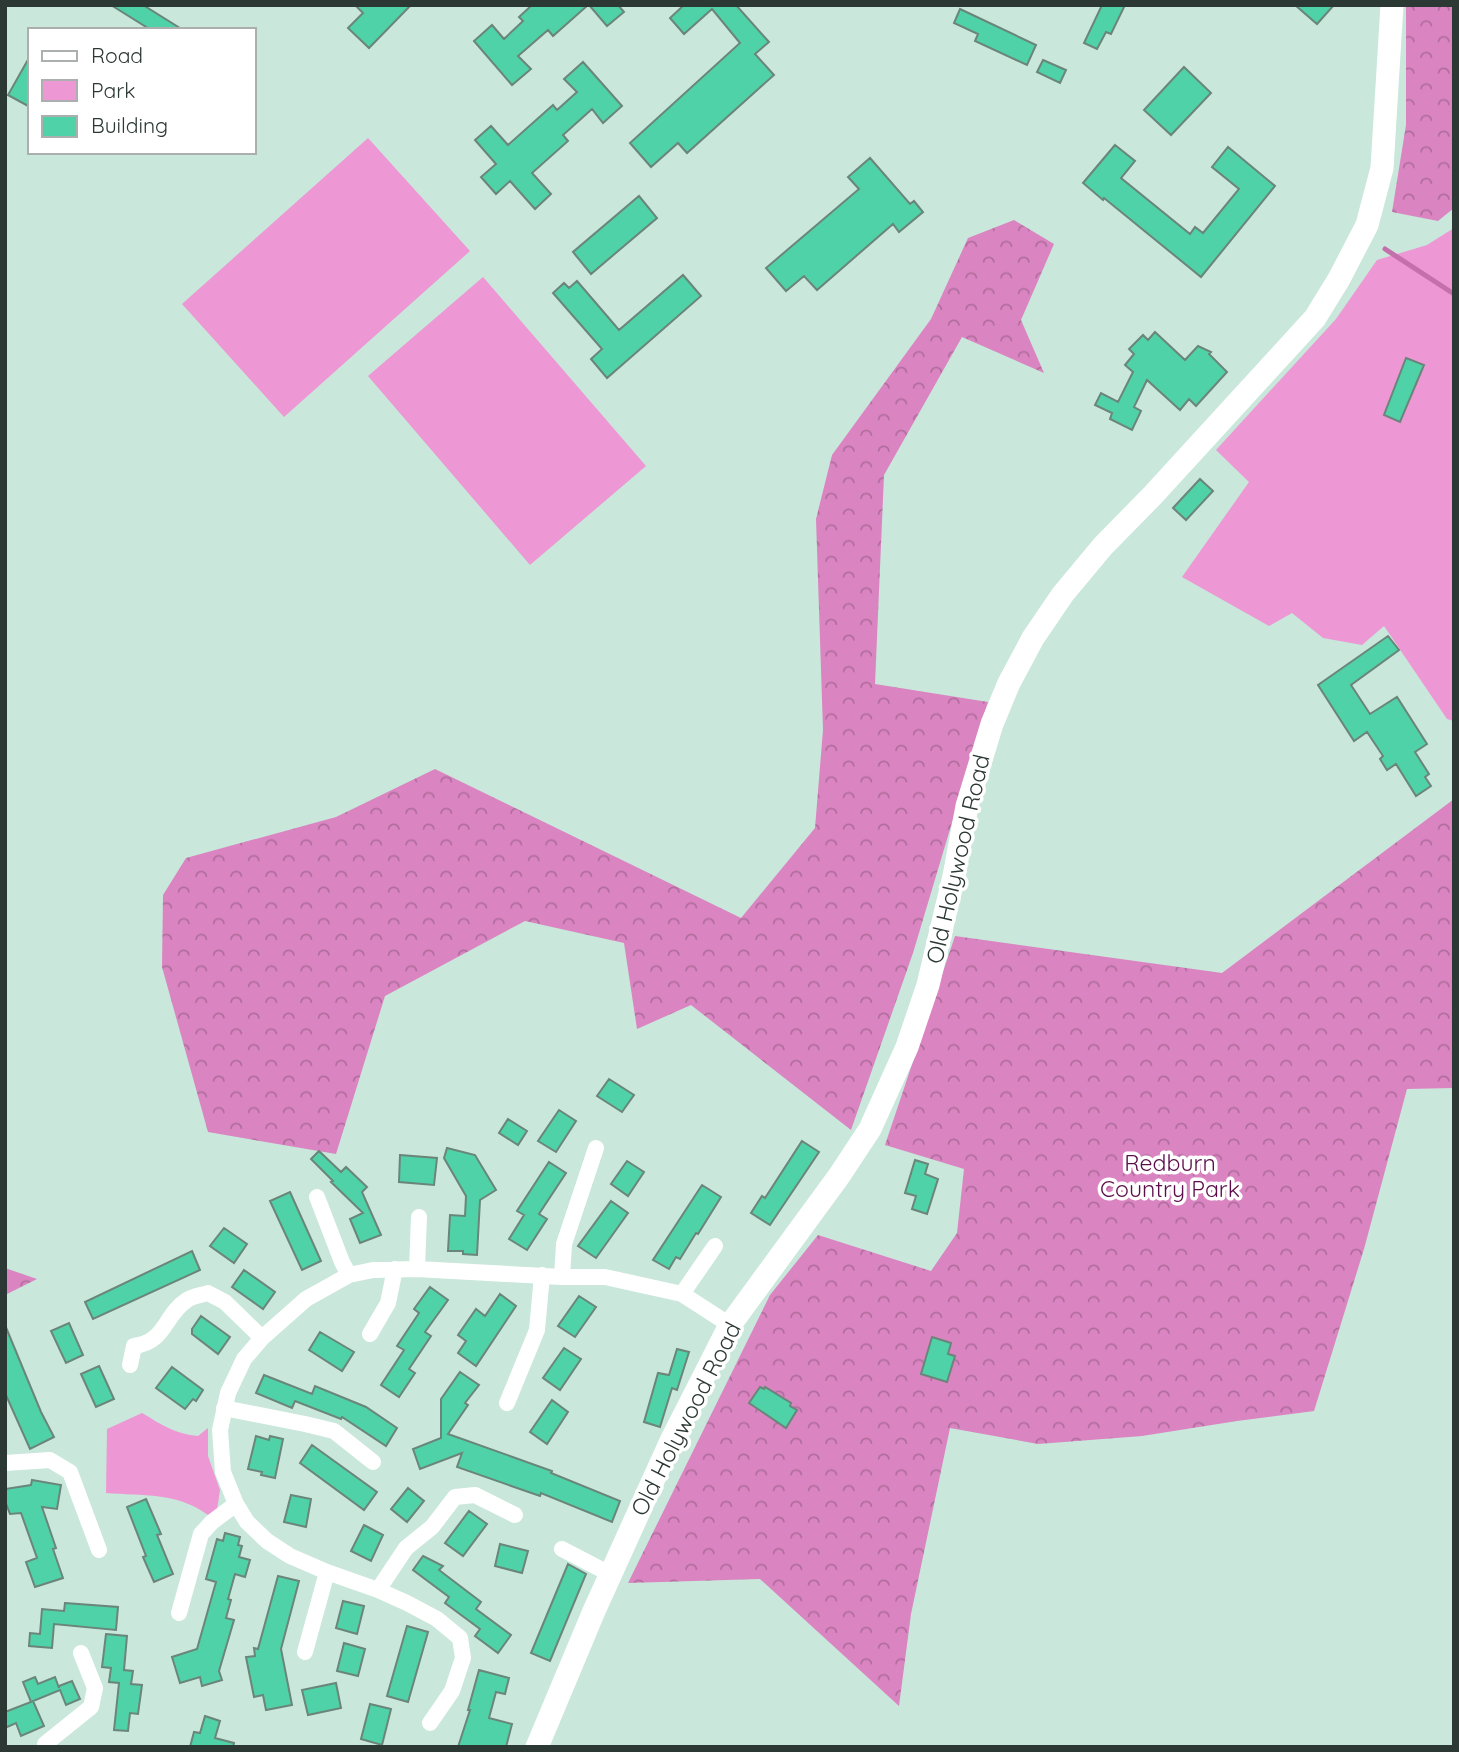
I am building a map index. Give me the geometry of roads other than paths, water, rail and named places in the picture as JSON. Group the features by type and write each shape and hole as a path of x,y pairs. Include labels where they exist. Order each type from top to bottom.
{"street":[{"name":"Old Holywood Road","path":"537,1747 610,1574 671,1441 730,1325 870,1129 907,1047 929,985 967,806 992,724 1009,683 1033,638 1063,594 1103,546 1315,318 1367,225 1382,168 1392,5"},
{"path":"562,1277 564,1244 596,1148"},
{"path":"317,1197 349,1275"},
{"path":"417,1269 419,1217"},
{"path":"681,1294 715,1246"},
{"path":"370,1334 388,1303 396,1269"},
{"path":"430,1723 452,1691 463,1658 460,1639 437,1619 378,1590 290,1556 267,1541 247,1522 236,1504 223,1472 220,1430 228,1393 244,1359 262,1338 306,1299 349,1275 373,1270 417,1269 605,1277 681,1294 730,1325"},
{"path":"507,1403 537,1330 542,1275"},
{"path":"130,1365 134,1346 144,1345 161,1333 171,1316 187,1300 208,1293 226,1302 262,1338"},
{"path":"223,1408 334,1431 373,1462"},
{"path":"5,1463 50,1460 70,1472 99,1550"},
{"path":"378,1590 406,1548 432,1527 456,1497 475,1495 516,1515"},
{"path":"179,1613 201,1534 236,1504"},
{"path":"562,1549 610,1574"},
{"path":"305,1652 327,1572"},
{"path":"43,1746 91,1707 94,1688 81,1653"}],"waterway":[{"path":"1385,249 1454,294"}],"park label":[{"name":"Redburn Country Park","path":"1170,1176"}]}
